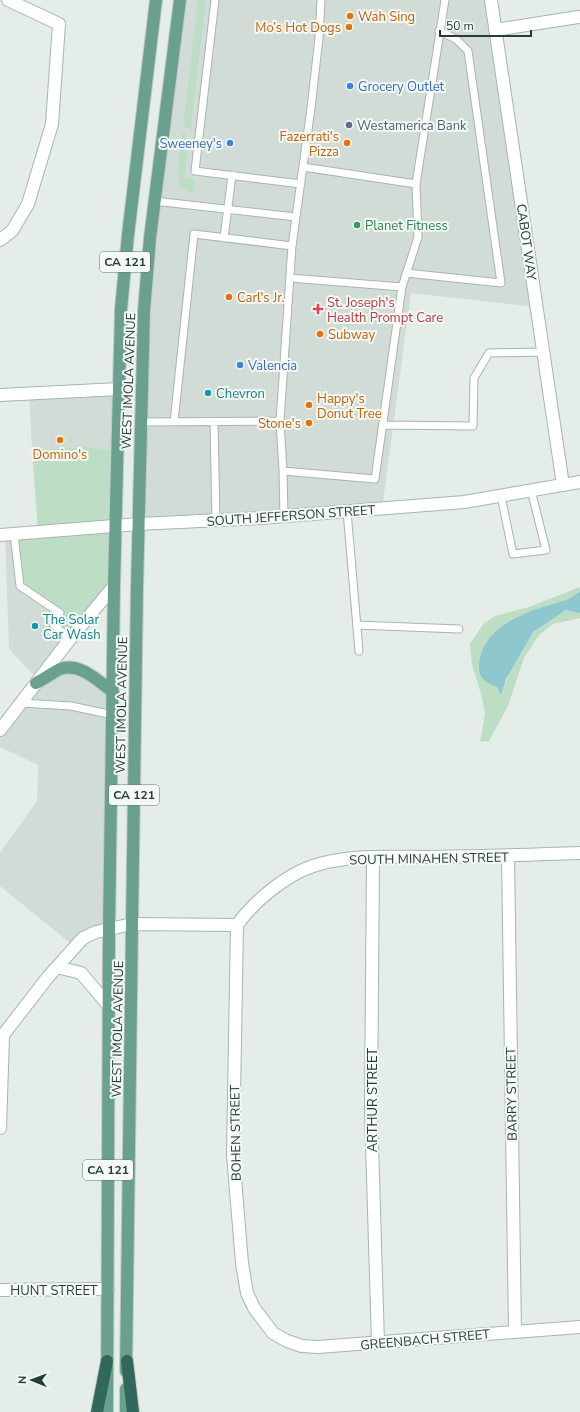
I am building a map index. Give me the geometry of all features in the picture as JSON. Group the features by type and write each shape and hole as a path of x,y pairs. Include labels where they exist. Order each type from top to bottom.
{"highway":[{"path":"97,1412 107,1361"},
{"name":"CA 121","path":"127,1361 133,1412"}],"main road":[{"name":"WEST IMOLA AVENUE","path":"107,1412 109,929 114,586 121,309 128,235 156,0"},
{"name":"WEST IMOLA AVENUE","path":"126,1412 132,924 144,311 154,201 180,0"},
{"path":"36,683 60,669 71,666 84,671 113,692"}],"street":[{"path":"0,240 12,231 28,204 52,124 59,24 8,0"},
{"name":"CABOT WAY","path":"491,0 563,485"},
{"path":"496,30 578,17"},
{"path":"0,395 119,389"},
{"name":"SOUTH JEFFERSON STREET","path":"0,535 464,502 580,482"},
{"path":"0,730 70,639 114,586"},
{"name":"SOUTH MINAHEN STREET","path":"237,924 248,911 289,877 313,866 337,860 373,857 508,856 580,853"},
{"name":"BARRY STREET","path":"508,856 515,1332"},
{"name":"ARTHUR STREET","path":"373,857 371,1110 378,1344"},
{"path":"0,1128 1,1037 57,967 83,938 96,932 132,924 237,924"},
{"name":"BOHEN STREET","path":"237,924 233,1155 242,1263 246,1294 254,1308 273,1333"},
{"path":"57,967 80,972 109,1006"},
{"name":"HUNT STREET","path":"0,1290 108,1289"},
{"name":"GREENBACH STREET","path":"273,1333 302,1346 318,1347 378,1344 580,1327"}],"lane":[{"path":"215,0 195,171 300,184"},
{"path":"284,516 280,421 292,246 319,38 321,0"},
{"path":"283,471 375,480 402,287 418,237 416,184 445,0"},
{"path":"406,273 501,283 468,52 456,39 439,31"},
{"path":"303,167 416,184"},
{"path":"224,238 232,176"},
{"path":"154,201 296,217"},
{"path":"174,422 194,234 292,246"},
{"path":"290,278 402,287"},
{"path":"382,425 473,426 474,378 489,353 544,352"},
{"path":"141,422 280,421"},
{"path":"214,422 216,520"},
{"path":"501,496 513,554 546,550 531,490"},
{"path":"347,511 359,650"},
{"path":"14,534 20,586 60,613 54,625 70,639"},
{"path":"357,625 459,629"},
{"path":"21,703 71,706 112,715"}],"shaded area":[{"path":"180,0 491,0 537,307 411,293 382,509 139,524 144,311"},
{"path":"119,389 118,450 84,447 32,450 29,393"},
{"path":"14,534 60,613 70,639 38,680 9,649 5,535"},
{"path":"71,667 113,692 109,929 75,947 0,886 0,853 37,801 38,765 0,747 0,730 36,683"}],"green space":[{"path":"198,0 206,0 189,143 190,128 183,127"},
{"path":"183,131 186,132 184,151 188,151 184,178 195,180 193,194 178,186 180,174 177,173"},
{"path":"84,447 118,450 114,586 70,639 54,625 60,613 20,586 14,534 38,532 32,450"},
{"path":"580,587 580,591 570,598 524,614 506,623 498,629 486,644 497,687 501,694 515,661 534,632 556,616 580,606 580,618 553,624 539,635 524,658 508,706 489,741 480,742 485,714 482,697 472,665 470,644 484,623 495,616 529,607"}],"water":[{"path":"580,591 580,613 566,610 533,632 506,679 501,695 497,687 487,683 482,678 479,668 481,655 485,644 501,627 523,614 568,599"}],"place":[{"name":"Wah Sing","path":"350,16"},
{"name":"Mo’s Hot Dogs","path":"349,27"},
{"name":"Grocery Outlet","path":"350,86"},
{"name":"Westamerica Bank","path":"349,125"},
{"name":"Sweeney's","path":"230,143"},
{"name":"Fazerrati's Pizza","path":"347,143"},
{"name":"Planet Fitness","path":"357,225"},
{"name":"Carl's Jr.","path":"229,297"},
{"name":"St. Joseph's Health Prompt Care","path":"318,309"},
{"name":"Subway","path":"320,334"},
{"name":"Valencia","path":"240,365"},
{"name":"Chevron","path":"208,393"},
{"name":"Happy's Donut Tree","path":"309,405"},
{"name":"Stone's","path":"309,423"},
{"name":"Domino's","path":"60,440"},
{"name":"The Solar Car Wash","path":"35,626"}]}
